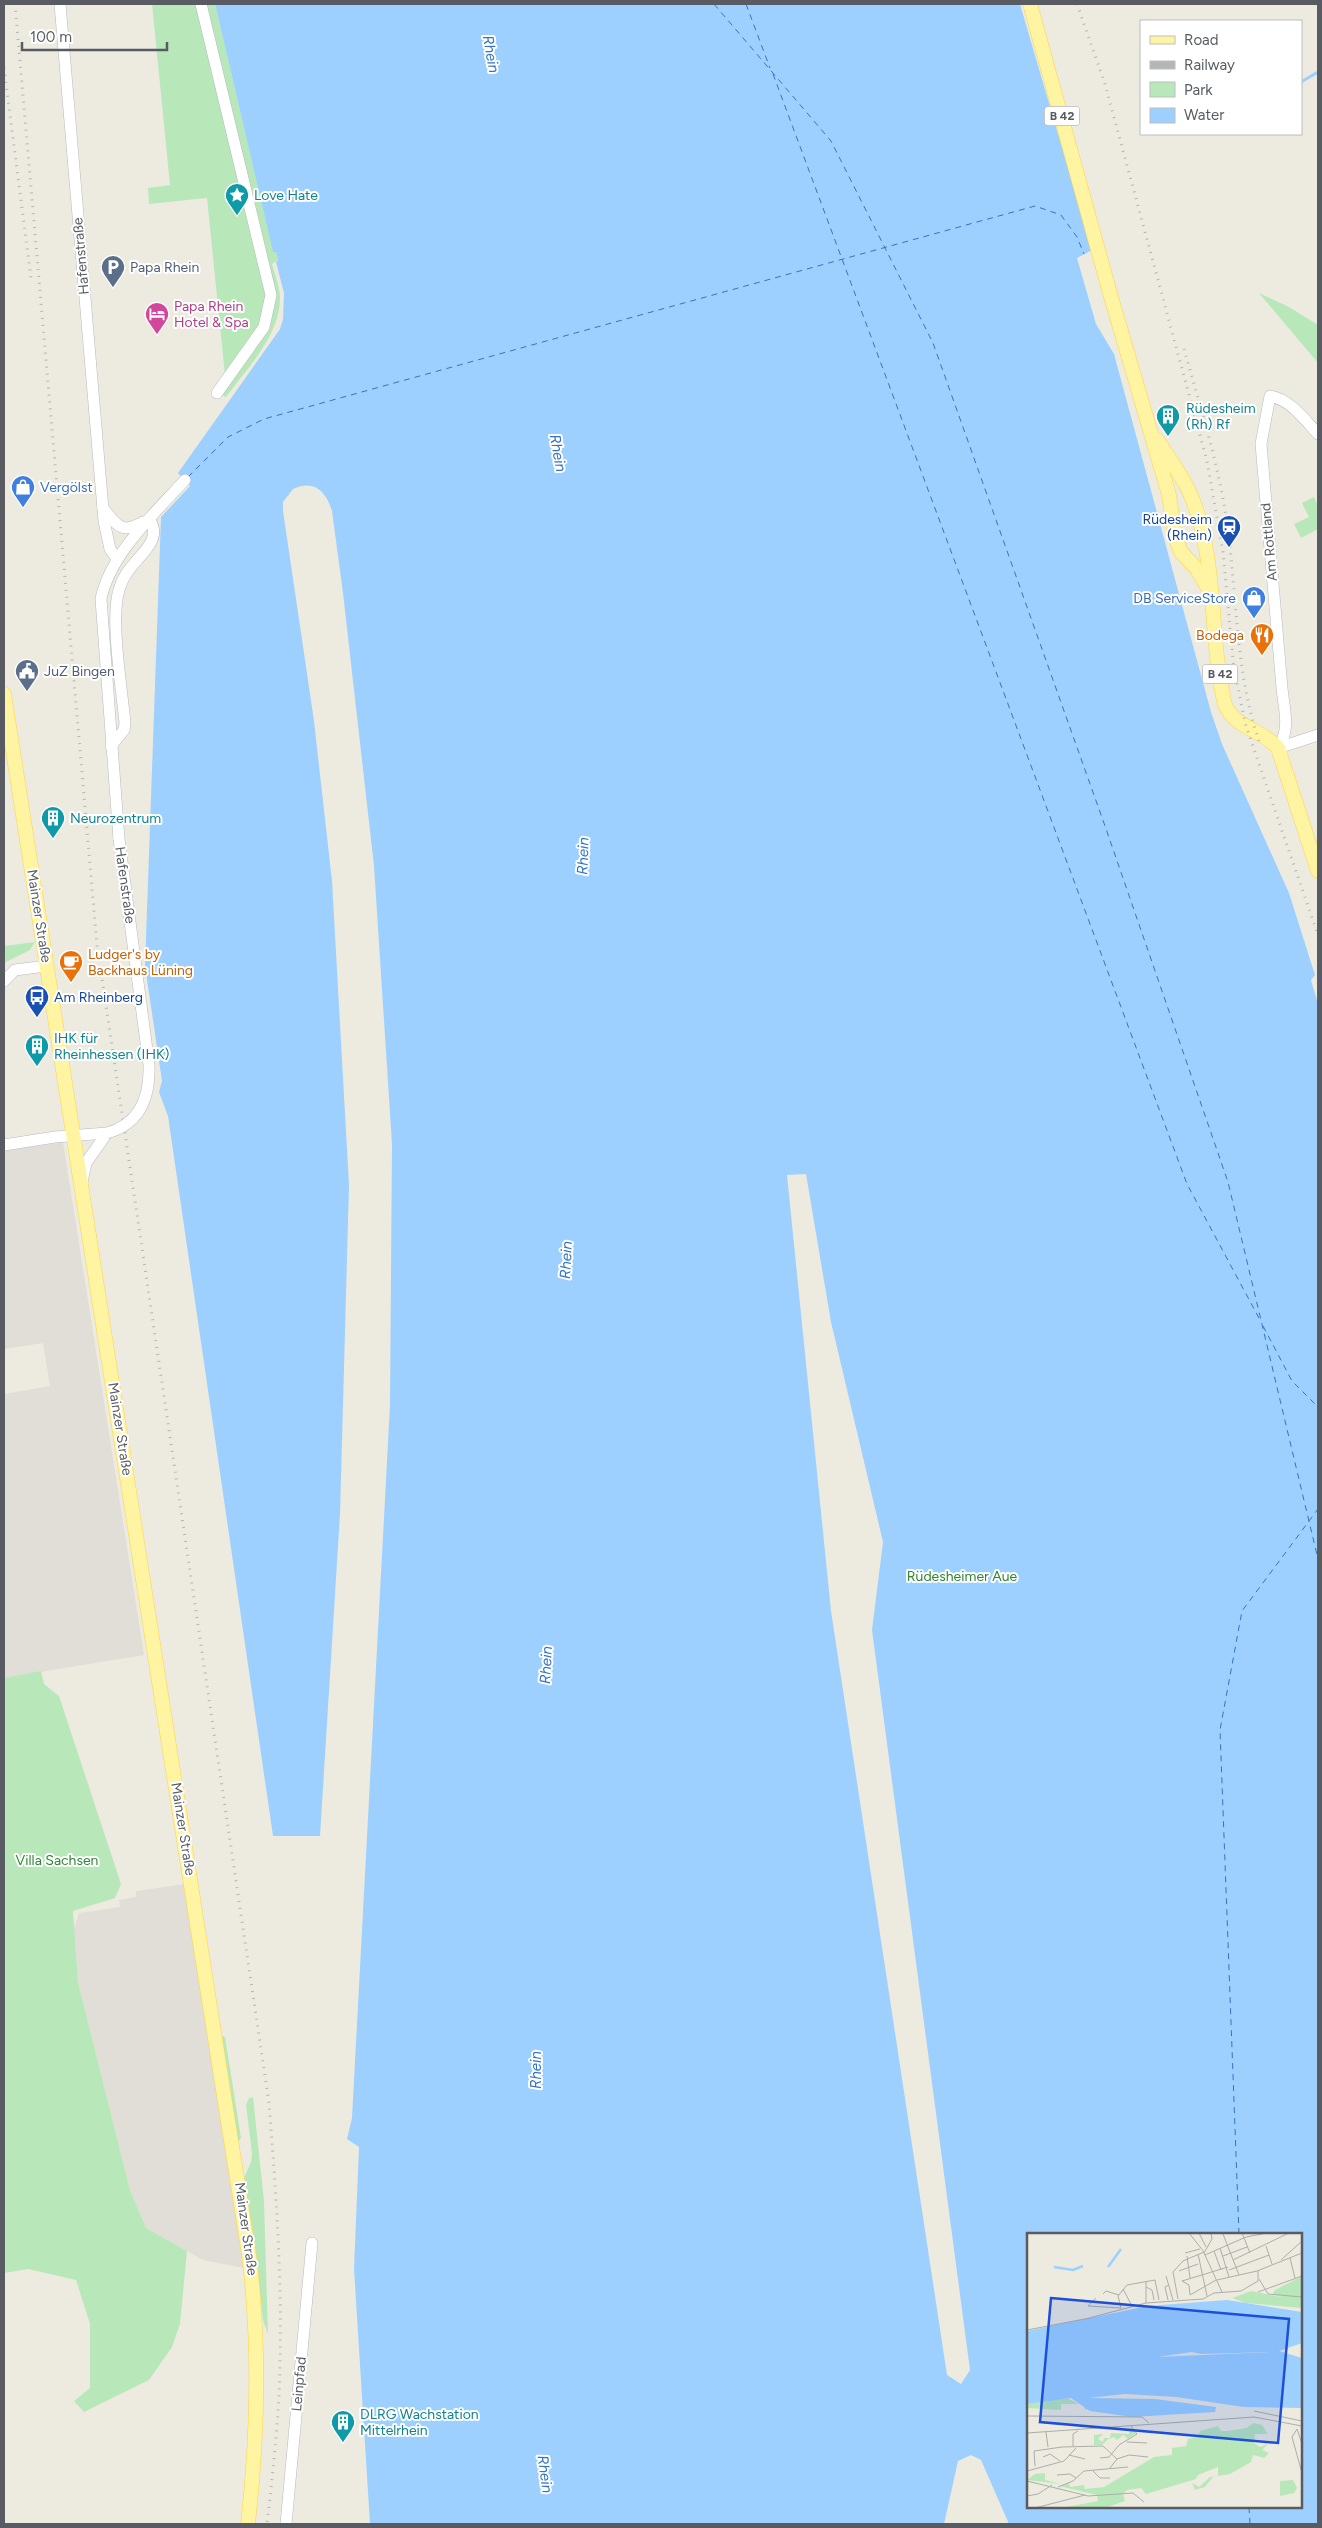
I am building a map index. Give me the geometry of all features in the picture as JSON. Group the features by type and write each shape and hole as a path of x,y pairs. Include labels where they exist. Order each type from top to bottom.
{"main road":[{"name":"B 42","path":"1030,4 1169,495 1178,545 1202,576 1211,593"},
{"name":"B 42","path":"1147,422 1184,482 1193,502 1201,531 1211,593 1221,685 1228,711 1240,723 1270,739 1278,748"},
{"name":"Mainzer Straße","path":"4,694 72,1137 81,1183 250,2255 256,2315 258,2374 254,2475 248,2524"},
{"path":"1278,748 1317,864"}],"street":[{"name":"Hafenstraße","path":"60,4 103,508 110,549 117,560"},
{"path":"201,4 271,295 264,327 217,393"},
{"name":"Am Rottland","path":"1278,748 1284,740 1288,726 1282,688 1261,444 1270,396 1279,398 1289,404 1318,434"},
{"name":"Hafenstraße","path":"72,1137 116,1131 138,1112 145,1100 150,1085 119,838 100,611 103,588 117,560 149,519 185,480"},
{"name":"Hafenstraße","path":"103,508 116,525 124,528 131,529 149,519"},
{"path":"111,746 124,730 125,723 116,616 117,597 127,572 153,542 153,525 149,519"},
{"path":"1278,748 1318,734"},
{"path":"4,981 15,970 46,966"},
{"name":"Hafenstraße","path":"81,1183 86,1163 107,1133"},
{"path":"4,1145 55,1137 72,1137"},
{"name":"Leinpfad","path":"286,2524 312,2243"}],"shaded area":[{"path":"63,1142 144,1655 4,1678 4,1394 50,1386 43,1343 4,1349 4,1151"},
{"path":"185,1884 244,2268 203,2260 146,2228 130,2190 78,1982 74,1928 79,1913 120,1907 119,1900 136,1897 136,1891"}],"green space":[{"path":"152,4 215,4 273,251 276,252 278,260 272,264 280,298 279,312 275,325 261,351 226,397 217,393 225,375 207,198 149,204 148,188 170,185"},
{"path":"1259,293 1289,307 1318,325 1318,363"},
{"path":"1314,497 1318,506 1318,529 1301,538 1294,524 1309,517 1302,503"},
{"path":"35,942 30,950 4,963 4,946"},
{"name":"Villa Sachsen","path":"41,1671 44,1684 59,1696 121,1884 115,1898 73,1911 78,1982 130,2190 146,2228 187,2251 180,2324 172,2347 149,2380 84,2412 74,2401 90,2388 90,2324 76,2280 28,2269 4,2273 4,1678"},
{"path":"222,2036 225,2037 241,2138 238,2142"},
{"path":"253,2097 264,2201 268,2334 263,2320 244,2178 251,2162 252,2153 246,2105 249,2098"}],"water":[{"name":"Rhein","path":"215,4 1020,4 1092,250 1077,258 1096,324 1114,354 1211,712 1222,744 1289,893 1315,975 1311,980 1318,1004 1318,2524 1009,2524 981,2460 971,2455 958,2461 944,2524 370,2524 354,2269 359,2147 347,2139 352,2118 390,1405 392,1144 374,866 343,593 332,511 323,493 313,486 300,486 293,489 283,502 283,511 314,721 332,881 349,1185 340,1514 320,1836 273,1836 168,1116 159,1092 162,1081 145,966 161,517 190,486 178,473 280,329 283,319 284,293 276,262 278,260 276,252 273,252","holes":["806,1174 831,1322 883,1542 872,1630 970,2370 961,2384 947,2375 831,1611 787,1175"]}],"waterway":[{"path":"1302,81 1318,72"}],"ferry route":[{"path":"714,4 831,141 933,343 1105,826 1228,1182 1318,1559"},
{"path":"746,4 770,68"},
{"path":"773,74 1187,1184 1260,1320"},
{"path":"188,477 228,437 264,419 1035,206 1061,215 1077,237 1084,254"},
{"path":"1263,1326 1292,1381 1318,1407"},
{"path":"1239,2233 1220,1730 1242,1611 1318,1509"},
{"path":"1249,2508 1250,2524"}],"railway":[{"path":"15,4 97,945 269,2103 278,2234 280,2332 277,2425 267,2524"},
{"path":"1077,4 1105,84 1207,461 1223,552 1234,670 1246,726 1318,935"},
{"path":"4,68 31,278"},
{"path":"1184,349 1209,439 1225,507 1241,663 1251,716 1259,741"}],"place":[{"name":"Love Hate","path":"237,216"},
{"name":"Papa Rhein","path":"113,288"},
{"name":"Papa Rhein Hotel & Spa","path":"157,335"},
{"name":"Rüdesheim (Rh) Rf","path":"1168,437"},
{"name":"Vergölst","path":"23,508"},
{"name":"Rüdesheim (Rhein)","path":"1229,548"},
{"name":"DB ServiceStore","path":"1254,619"},
{"name":"Bodega","path":"1262,656"},
{"name":"JuZ Bingen","path":"27,692"},
{"name":"Neurozentrum","path":"53,839"},
{"name":"Ludger's by Backhaus Lüning","path":"71,983"},
{"name":"Am Rheinberg","path":"37,1018"},
{"name":"IHK für Rheinhessen (IHK)","path":"37,1067"},
{"name":"DLRG Wachstation Mittelrhein","path":"343,2443"}],"park label":[{"name":"Rüdesheimer Aue","path":"962,1576"}]}
